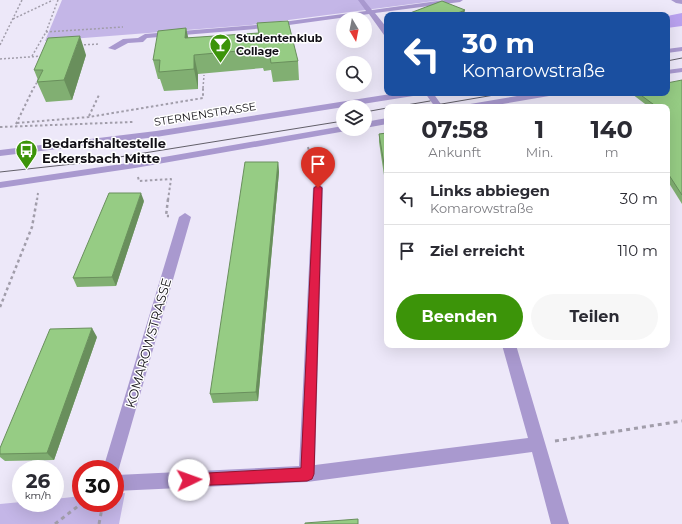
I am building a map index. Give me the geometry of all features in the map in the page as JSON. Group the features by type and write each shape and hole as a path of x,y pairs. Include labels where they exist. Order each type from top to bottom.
{"street":[{"path":"361,0 384,29"},
{"path":"112,48 126,41 140,40 145,36 267,26 460,0"},
{"path":"674,0 682,2"},
{"path":"670,51 682,49"},
{"path":"670,72 682,70"},
{"name":"STERNENSTRASSE","path":"0,153 156,134 394,96"},
{"path":"487,104 533,96"},
{"path":"372,124 384,122"},
{"path":"0,185 135,165 336,130"},
{"path":"307,474 318,188"},
{"name":"KOMAROWSTRASSE","path":"114,460 186,217"},
{"path":"510,348 560,524"},
{"path":"124,483 307,474 537,444"}],"path":[{"path":"0,45 22,0"},
{"path":"12,20 53,0"},
{"path":"31,57 46,32 58,0"},
{"path":"76,45 98,44 112,48"},
{"path":"0,59 44,56"},
{"path":"13,127 17,123 40,75"},
{"path":"17,123 88,117 203,98 204,75"},
{"path":"88,117 99,95"},
{"path":"0,127 138,122"},
{"path":"304,135 318,188"},
{"path":"135,165 139,181 171,179 166,216 186,217"},
{"path":"0,308 32,228 41,179"},
{"path":"537,444 682,421"},
{"path":"55,524 72,511"},
{"path":"99,524 101,512"}],"shaded area":[{"path":"62,0 442,0 350,12 336,12 336,14 251,25 45,41"},
{"path":"682,13 682,26 670,28 670,15"},
{"path":"72,497 72,512 121,512 119,524 0,524 0,504 12,503 12,512 64,512 64,498"}],"building":[{"path":"442,1 465,10 460,12 413,12"},
{"path":"288,21 298,61 271,63 269,51 261,52 261,49 194,55 194,69 159,72 160,60 153,60 158,31 186,28 185,38 259,33 257,23"},
{"path":"80,36 64,80 37,82 43,70 34,70 48,38"},
{"path":"682,80 682,195 670,177 670,104 653,104 642,96 670,96 670,82"},
{"path":"384,133 384,164 379,134"},
{"path":"245,162 278,162 256,392 210,394"},
{"path":"109,193 141,193 112,277 73,278"},
{"path":"92,328 47,453 0,454 0,448 50,329"},
{"path":"358,519 358,524 305,524 305,523"}],"tram line":[{"path":"670,60 682,58"},
{"path":"442,104 488,96"},
{"path":"412,104 430,101"},
{"path":"372,111 384,109"},
{"path":"0,172 82,163 336,122"}],"place":[{"name":"Studentenklub Collage","path":"220,64"},
{"name":"Bedarfshaltestelle Eckersbach Mitte","path":"27,170"}],"route":[{"path":"189,480 307,474 318,188"}]}
